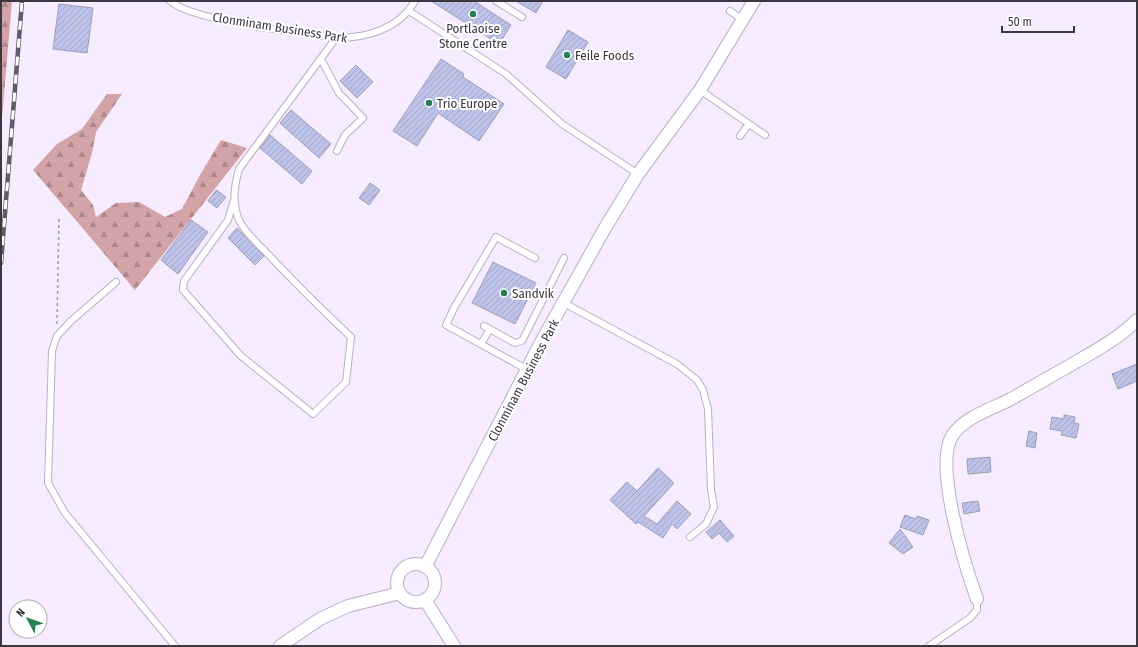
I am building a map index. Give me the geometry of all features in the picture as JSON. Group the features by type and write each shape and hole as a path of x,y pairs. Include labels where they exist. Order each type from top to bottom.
{"street":[{"name":"Clonminam Business Park","path":"425,567 528,370 539,346 605,228 638,174 700,90 754,1"},
{"path":"977,599 961,551 950,504 948,447 952,437 958,429 970,419 1015,396 1101,347 1126,331 1137,320"},
{"path":"413,565 425,567 430,570 435,580 433,592 425,600 414,602 404,598 400,593 397,581 402,570 413,565"},
{"path":"284,644 320,619 348,606 400,593"},
{"path":"425,600 454,646"}],"lane":[{"name":"Clonminam Business Park","path":"170,1 188,12 229,21 336,38 353,38 376,33 394,23 409,11 415,1"},
{"path":"496,1 522,17"},
{"path":"409,11 506,74 562,124 638,174"},
{"path":"730,12 743,20"},
{"path":"234,200 228,220 184,281 183,290 240,356 313,414 346,382 351,337 307,296 249,234 239,221 234,200 234,184 239,169 336,38"},
{"path":"321,59 339,93 363,118 345,135 337,151"},
{"path":"700,90 765,135"},
{"path":"740,136 749,124"},
{"path":"528,370 446,325 454,308 496,237 535,258"},
{"path":"482,344 487,328 514,343 522,341 564,258"},
{"path":"116,282 71,321 57,336 52,351 48,483 65,513 161,626 175,646"},
{"path":"564,303 677,364 697,380 703,390 708,409 711,490 714,507 706,524 690,537"},
{"path":"929,646 970,618 977,610 977,599"}],"path":[{"path":"57,336 59,216"}],"green space":[{"path":"1,1 12,1 1,129"},
{"path":"107,94 122,94 96,132 92,153 81,190 93,205 96,217 116,203 139,202 165,217 182,209 221,140 247,148 135,290 33,170 57,144 82,129"}],"building":[{"name":"Portlaoise Stone Centre","path":"431,1 474,1 511,25 499,44"},
{"path":"516,1 543,1 536,13"},
{"path":"59,4 93,8 87,53 53,49"},
{"name":"Feile Foods","path":"568,30 588,42 566,79 546,67"},
{"path":"441,59 464,74 463,77 504,104 479,141 438,113 417,146 393,131"},
{"path":"356,65 373,82 357,98 340,81"},
{"path":"291,110 331,144 319,158 280,123"},
{"path":"270,135 312,171 302,184 260,148"},
{"path":"370,183 380,190 369,205 359,198"},
{"path":"216,190 226,197 217,208 208,201"},
{"path":"191,220 208,232 178,274 161,260"},
{"path":"237,228 264,256 255,265 228,238"},
{"name":"Sandvik","path":"493,262 536,283 515,324 472,303"},
{"path":"1137,364 1137,381 1118,389 1112,374"},
{"path":"1064,415 1075,417 1074,423 1079,424 1076,438 1061,435 1062,431 1050,429 1052,417 1064,419"},
{"path":"1029,431 1037,433 1035,448 1026,446"},
{"path":"990,457 991,472 968,474 967,459"},
{"path":"658,468 674,483 644,516 657,524 677,501 691,514 677,529 672,524 663,538 638,522 636,524 610,500 627,482 637,491"},
{"path":"978,501 980,511 964,514 962,503"},
{"path":"905,515 916,519 917,516 929,520 923,535 900,527"},
{"path":"720,520 734,536 727,542 719,533 712,539 706,532"},
{"path":"900,529 913,547 903,554 889,543"}],"railway":[{"path":"1,263 22,1"}],"place":[{"name":"Portlaoise Stone Centre","path":"473,14"},
{"name":"Feile Foods","path":"567,55"},
{"name":"Trio Europe","path":"429,103"},
{"name":"Sandvik","path":"504,293"}]}
